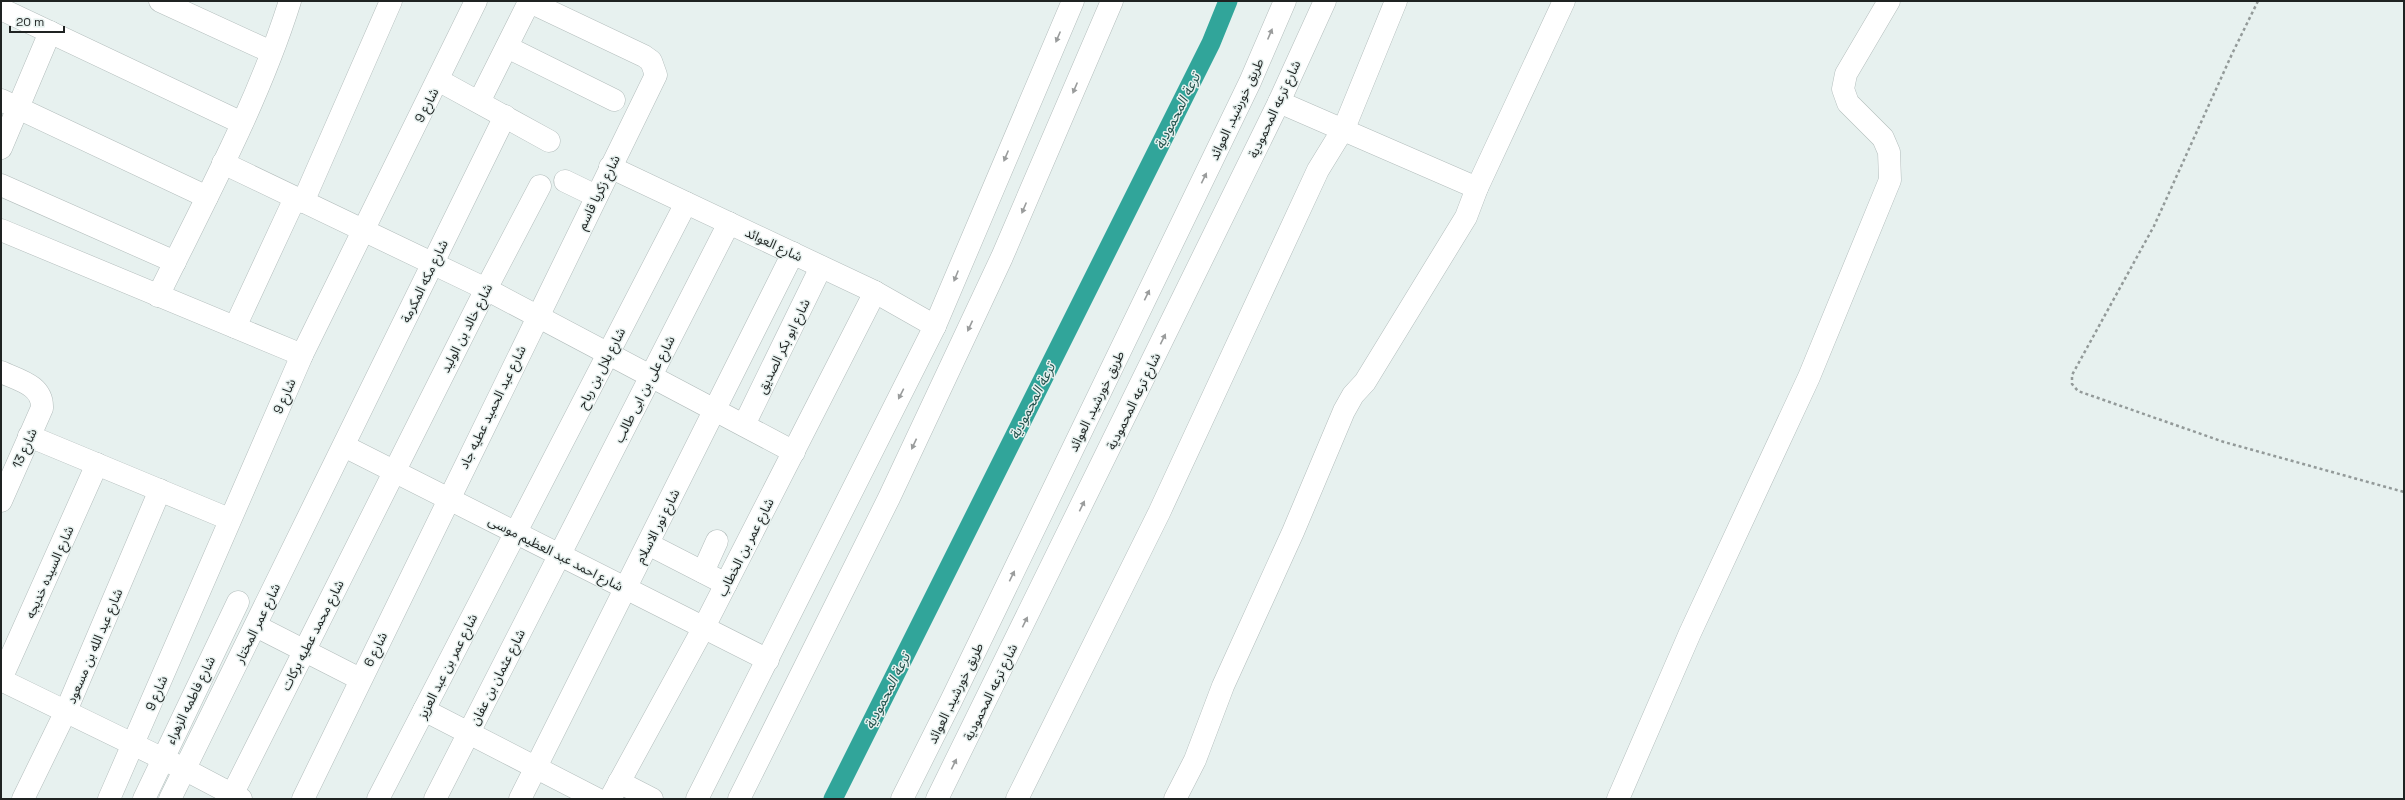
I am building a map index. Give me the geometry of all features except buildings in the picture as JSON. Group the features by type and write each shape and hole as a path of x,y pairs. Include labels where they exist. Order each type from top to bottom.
{"street":[{"path":"160,1 271,52"},
{"path":"158,296 242,122 290,1"},
{"path":"235,328 299,200 391,1"},
{"name":"شارع 9","path":"109,799 134,745 229,519 302,355 362,230 476,1"},
{"path":"479,102 529,1"},
{"name":"شارع زكريا قاسم","path":"529,1 644,56 654,67 656,75 537,316"},
{"path":"697,799 935,326 1073,1"},
{"path":"739,799 889,498 999,264 1112,1"},
{"name":"طريق خورشيد, العوائد","path":"902,799 958,687 1243,97 1285,1"},
{"name":"شارع ترعه المحمودية","path":"937,799 1278,102 1325,1"},
{"path":"1017,799 1159,513 1318,170 1342,130 1396,1"},
{"path":"1175,799 1195,760 1223,686 1344,411 1353,395 1365,382 1466,217 1477,188 1564,1"},
{"path":"1618,799 1690,633 1809,377 1890,180 1889,152 1883,138 1848,103 1843,89 1846,74 1889,1"},
{"path":"1,9 242,122"},
{"path":"1,148 9,104 50,32"},
{"path":"507,47 614,100"},
{"path":"438,80 549,140"},
{"path":"1278,102 1477,188"},
{"path":"9,104 207,197"},
{"name":"شارع مكه المكرمة","path":"344,446 504,116"},
{"path":"223,163 486,289 794,452"},
{"name":"شارع العوائد","path":"610,167 875,292 935,326"},
{"path":"565,181 596,196"},
{"path":"1,185 175,262"},
{"name":"شارع خالد بن الوليد","path":"394,472 486,289 540,186"},
{"name":"شارع بلال بن رباح","path":"515,533 686,203"},
{"name":"شارع على بن ابى طالب","path":"560,555 729,223"},
{"path":"1,230 302,355"},
{"name":"شارع نور الاسلام","path":"520,799 793,253"},
{"name":"شارع ابو بكر الصديق","path":"744,425 821,267"},
{"name":"شارع عمر بن الخطاب","path":"615,791 704,627 875,292"},
{"name":"شارع عبد الحميد عطيه جاد","path":"448,498 537,316"},
{"name":"شارع 13","path":"1,372 36,389 40,394 42,408 1,501"},
{"path":"30,436 229,519"},
{"name":"شارع احمد عبد العظيم موسى","path":"344,446 768,660"},
{"name":"شارع عمر المختار","path":"170,799 186,770 344,446"},
{"name":"شارع السيده خديجه","path":"1,680 97,464"},
{"name":"شارع محمد عطيه بركات","path":"235,798 304,651 394,472"},
{"name":"شارع عبد الله بن مسعود","path":"23,799 66,711 160,490"},
{"name":"شارع 6","path":"303,799 448,498"},
{"name":"شارع عمر بن عبد العزيز","path":"378,799 515,533"},
{"path":"702,572 717,541"},
{"path":"648,544 726,584"},
{"name":"شارع عثمان بن عفان","path":"435,799 560,555"},
{"name":"شارع فاطمه الزهراء","path":"144,799 238,602"},
{"path":"256,626 360,680"},
{"path":"1,680 186,770 235,798"},
{"path":"424,710 597,799"},
{"path":"615,791 652,799"}],"path":[{"path":"2258,1 2232,54 2154,226 2072,375 2072,384 2078,390 2224,442 2404,492"}],"waterway":[{"name":"ترعة المحمودية","path":"833,799 1211,43 1228,1"}]}
